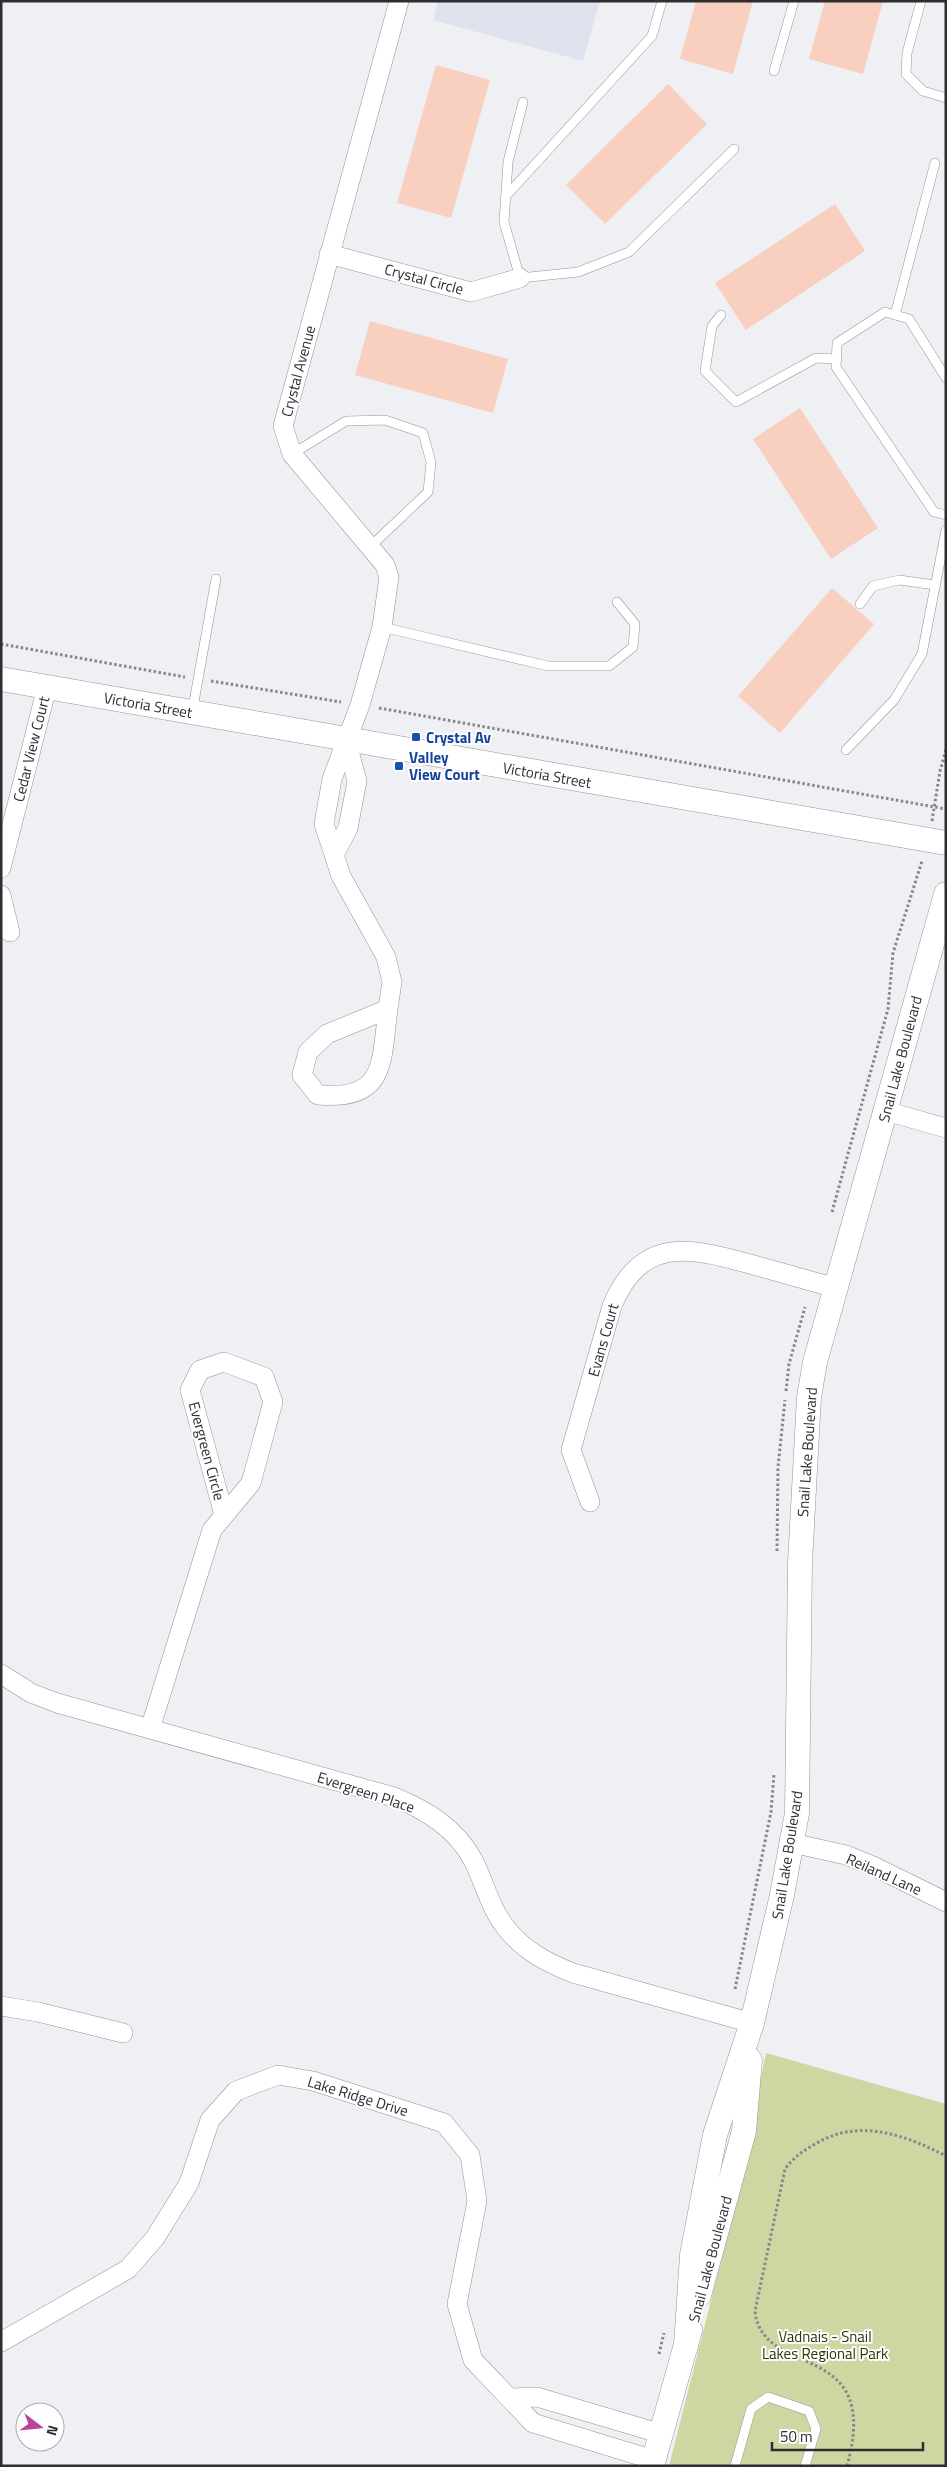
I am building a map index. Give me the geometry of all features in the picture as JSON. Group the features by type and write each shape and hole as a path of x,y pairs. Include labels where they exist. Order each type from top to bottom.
{"street":[{"name":"Crystal Avenue","path":"346,740 360,705 382,627 388,570 292,454 283,426 399,1"},
{"name":"Crystal Circle","path":"329,254 471,292 520,278"},
{"name":"Victoria Street","path":"1,679 946,843"},
{"name":"Cedar View Court","path":"1,868 47,687"},
{"path":"346,740 332,779 324,824 341,876 386,957 392,982 380,1070 370,1086 340,1097 318,1095 302,1075 308,1052 327,1034 388,1009"},
{"path":"334,853 348,828 357,781 346,740"},
{"name":"Snail Lake Boulevard","path":"653,2463 686,2346 692,2255 716,2135 752,2023 792,1843 798,1786 800,1563 807,1413 815,1362 946,894"},
{"path":"1,895 10,932"},
{"path":"886,1111 946,1128"},
{"name":"Evans Court","path":"590,1502 572,1450 612,1306 619,1290 631,1273 647,1261 665,1253 685,1249 709,1252 836,1288"},
{"name":"Evergreen Circle","path":"150,1729 212,1530 251,1483 273,1402 264,1377 224,1362 200,1370 190,1390 224,1515"},
{"name":"Evergreen Place","path":"1,1674 31,1693 57,1703 394,1798 418,1807 439,1821 458,1839 472,1859 491,1905 507,1929 526,1948 548,1963 573,1973 752,2023"},
{"name":"Reiland Lane","path":"792,1843 846,1855 873,1866 946,1902"},
{"path":"1,2006 38,2012 123,2033"},
{"name":"Lake Ridge Drive","path":"1,2342 128,2269 155,2238 189,2183 210,2120 236,2091 278,2075 314,2081 444,2123 470,2155 477,2201 457,2304 473,2360 512,2398 533,2423 653,2463"},
{"path":"512,2398 537,2397 662,2434"}],"lane":[{"path":"506,196 652,36 662,1"},
{"path":"774,71 794,1"},
{"path":"921,1 907,53 906,74 923,92 946,98"},
{"path":"523,102 508,162 504,222 520,278 578,272 629,252 734,149"},
{"path":"895,315 935,164"},
{"path":"946,378 910,319 885,312 838,344 836,367 934,512 946,515"},
{"path":"721,315 712,326 705,371 736,402 816,358 836,359"},
{"path":"292,454 346,421 385,420 423,433 431,462 428,492 370,547"},
{"path":"846,750 894,700 922,654 946,530"},
{"path":"192,713 216,579"},
{"path":"860,604 873,586 899,580 935,585"},
{"path":"382,627 548,666 609,666 633,647 636,624 616,602"},
{"path":"735,2466 751,2410 768,2397 809,2411 816,2429 805,2466"}],"path":[{"path":"1,644 198,679 360,705 946,809"},
{"path":"847,2466 854,2435 854,2418 852,2402 846,2389 805,2360 772,2343 762,2334 756,2323 755,2312 785,2169 794,2157 829,2136 872,2129 919,2142 946,2156"}],"shaded area":[{"path":"438,1 600,1 583,61 433,20"}],"green space":[{"name":"Vadnais - Snail Lakes Regional Park","path":"766,2053 946,2104 946,2466 669,2466 735,2206"}],"building":[{"path":"696,1 753,1 733,74 680,59"},
{"path":"825,1 883,1 863,74 809,59"},
{"path":"436,65 490,80 451,218 397,203"},
{"path":"668,84 707,124 605,224 566,185"},
{"path":"835,204 865,251 746,330 715,283"},
{"path":"370,321 508,359 493,413 355,375"},
{"path":"800,408 878,528 831,559 753,439"},
{"path":"832,588 874,624 780,733 738,696"}],"place":[{"name":"Crystal Av","path":"416,737"},
{"name":"Valley View Court","path":"399,766"}]}
